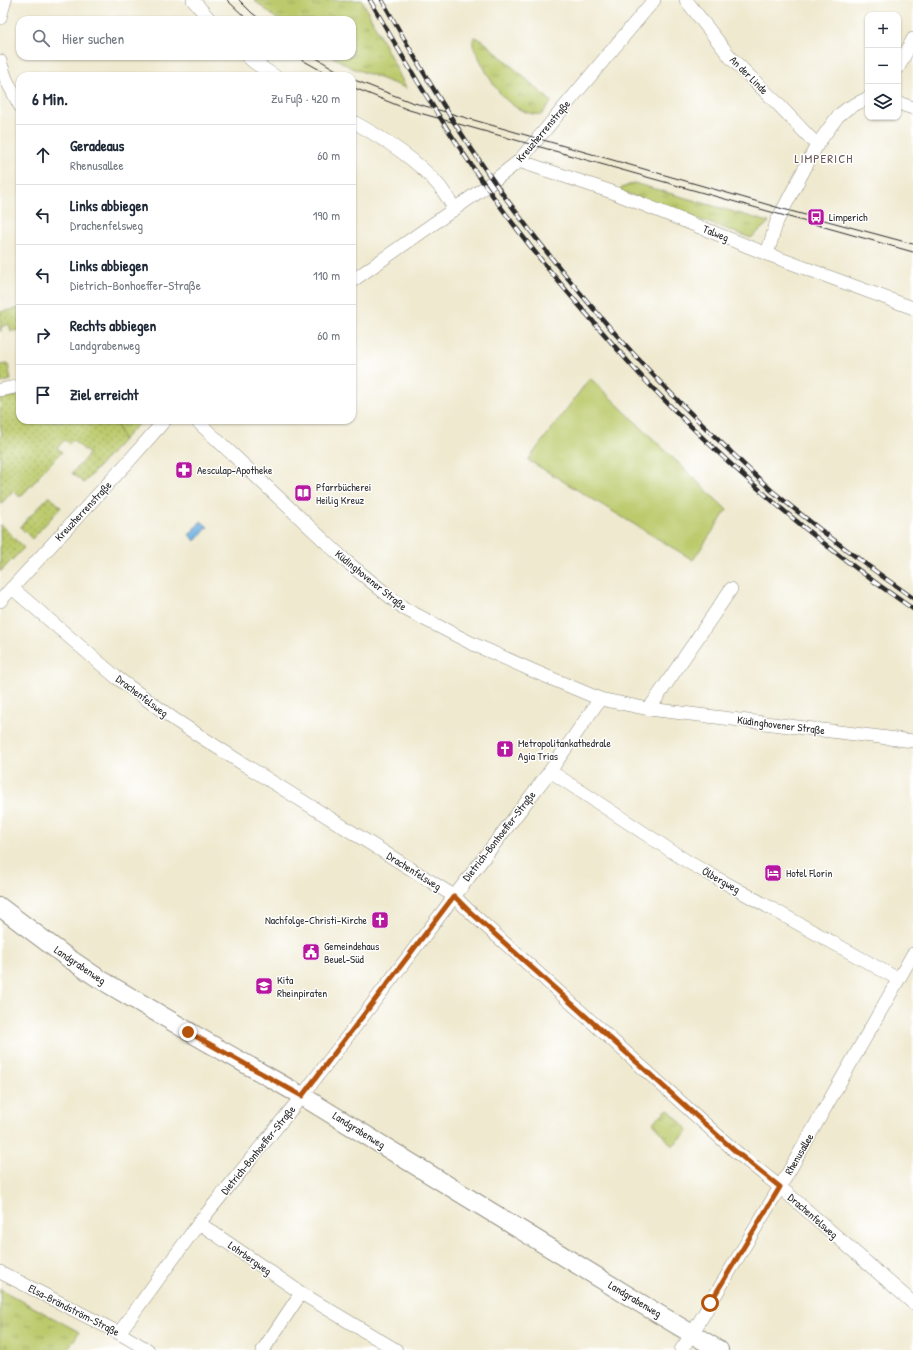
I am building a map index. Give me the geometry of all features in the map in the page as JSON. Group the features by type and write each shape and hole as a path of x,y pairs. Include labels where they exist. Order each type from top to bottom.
{"street":[{"path":"0,18 5,0"},
{"path":"192,0 206,16"},
{"name":"Kreuzherrenstraße","path":"356,278 455,209 519,161 654,0"},
{"name":"An der Linde","path":"686,0 731,58 817,145"},
{"path":"901,62 913,38"},
{"path":"0,60 3,83 16,101"},
{"path":"252,60 268,72"},
{"path":"767,254 777,221 817,145 838,116 848,108 865,100"},
{"path":"901,104 913,108"},
{"path":"356,123 396,147 424,170 440,188 455,209"},
{"name":"Talweg","path":"519,161 612,192 767,254 913,308"},
{"path":"0,390 16,387"},
{"name":"Kreuzherrenstraße","path":"0,601 161,424"},
{"name":"Küdinghovener Straße","path":"200,424 347,562 405,609 471,643 600,699 649,709 913,741"},
{"name":"Drachenfelsweg","path":"12,588 116,677 175,720 454,896 735,1151 780,1187 913,1303"},
{"path":"649,709 731,589"},
{"name":"Dietrich-Bonhoeffer-Straße","path":"119,1333 199,1223 302,1096 550,771 600,699"},
{"name":"Ölbergweg","path":"550,771 688,862 898,979"},
{"name":"Landgrabenweg","path":"0,907 64,955 104,981 302,1096 719,1350"},
{"name":"Rhenusallee","path":"681,1350 780,1187 913,954"},
{"name":"Lohrbergweg","path":"199,1223 301,1294 396,1350"},
{"name":"Elsa-Brändström-Straße","path":"0,1272 119,1333 148,1350"},
{"path":"262,1350 301,1294"}],"green space":[{"path":"254,0 362,0 406,88 350,67 338,60 356,60 356,16 273,16"},
{"path":"474,37 482,40 551,101 541,115 528,113 516,107 507,101 500,93 488,75 473,46"},
{"path":"634,183 769,222 751,238 617,190"},
{"path":"16,309 16,330 11,331 9,324 1,327 0,332 0,312"},
{"path":"8,364 11,380 0,383 0,365"},
{"path":"590,378 727,510 693,560 528,460"},
{"path":"16,396 16,424 117,424 123,440 84,483 72,473 89,454 73,440 69,444 65,440 57,448 62,452 20,497 13,491 0,505 0,436 2,435 0,425 0,399"},
{"path":"117,424 138,424 123,440"},
{"path":"49,496 61,507 32,539 20,527"},
{"path":"0,524 24,548 0,572"},
{"path":"668,1109 689,1131 672,1146 653,1122"},
{"path":"0,1289 79,1332 68,1350 0,1350"}],"water":[{"path":"201,521 208,527 195,541 189,535"}],"tram line":[{"path":"227,0 244,16"},
{"path":"239,0 256,16"},
{"path":"302,60 324,72"},
{"path":"320,60 339,72"},
{"path":"356,81 411,102 783,209 913,244"},
{"path":"356,89 409,110 913,252"}],"railway":[{"path":"370,0 428,99 514,226 579,306 628,362 706,441 772,501 841,557 913,609"},
{"path":"382,0 439,98 485,170 554,261 610,327 668,391 771,490 841,546 913,598"}],"place":[{"name":"Limperich","path":"816,217"},
{"name":"Aesculap-Apotheke","path":"184,470"},
{"name":"Pfarrbücherei Heilig Kreuz","path":"303,493"},
{"name":"Metropolitankathedrale Agia Trias","path":"505,749"},
{"name":"Hotel Florin","path":"773,873"},
{"name":"Nachfolge-Christi-Kirche","path":"380,920"},
{"name":"Gemeindehaus Beuel-Süd","path":"311,952"},
{"name":"Kita Rheinpiraten","path":"264,986"}],"district":[{"name":"LIMPERICH","path":"824,158"}],"route":[{"path":"188,1032 302,1096 454,896 735,1151 780,1187 710,1303"}]}
